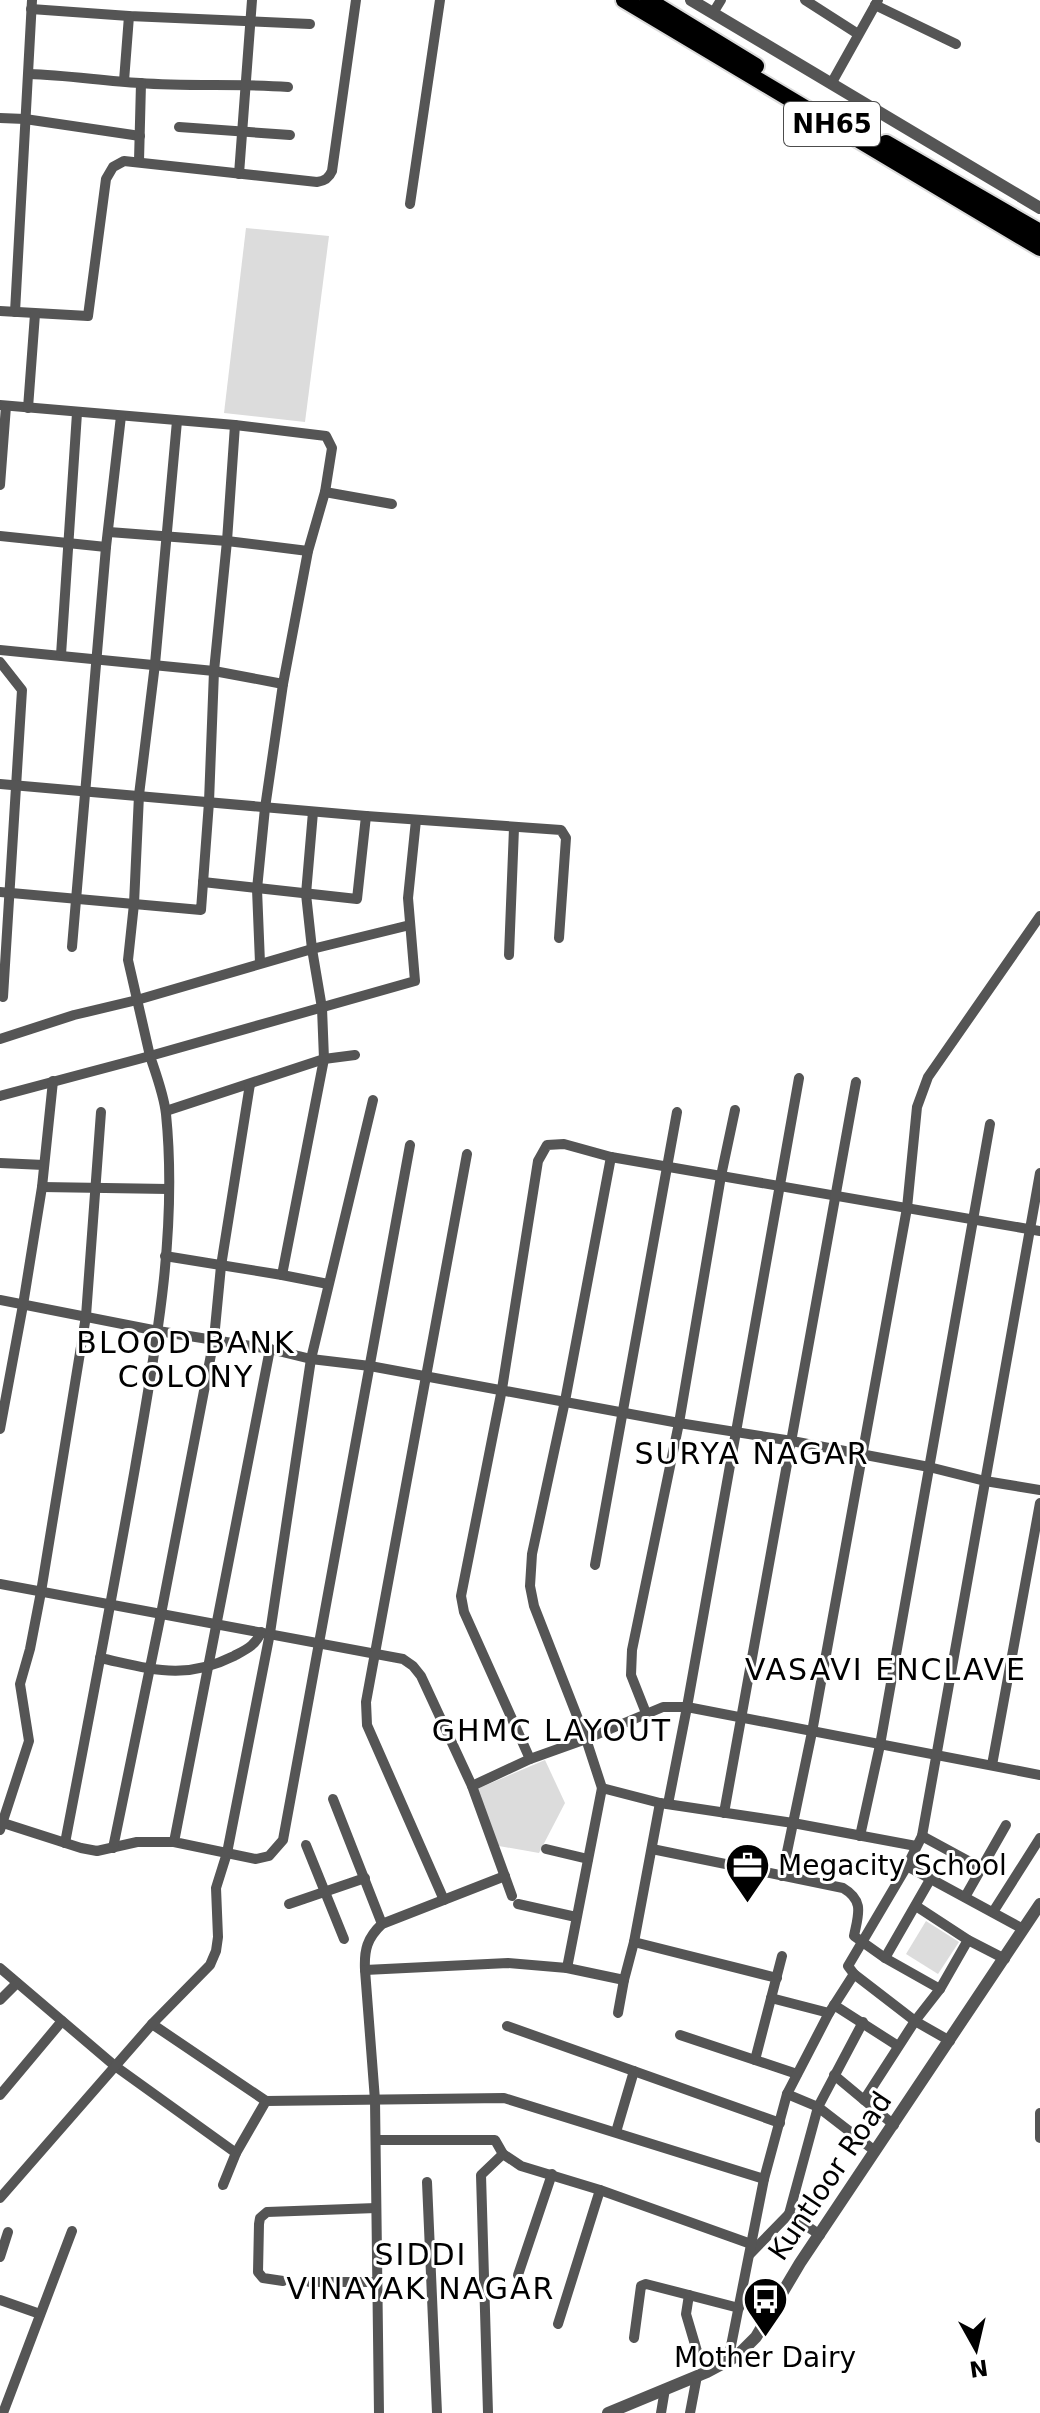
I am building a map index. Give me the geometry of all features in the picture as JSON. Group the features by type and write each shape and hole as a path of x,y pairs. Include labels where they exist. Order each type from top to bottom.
{"highway":[{"name":"NH65","path":"624,0 1040,248"},
{"name":"NH65","path":"648,0 817,105 1040,232"}],"street":[{"path":"239,174 252,0"},
{"path":"0,311 88,316 106,179 113,167 124,161 317,182 330,177 356,0"},
{"path":"410,204 440,0"},
{"path":"691,0 1040,208"},
{"path":"713,13 721,0"},
{"path":"805,0 858,34"},
{"path":"831,84 877,2 956,44"},
{"path":"15,312 31,4 129,16 310,24"},
{"path":"124,81 129,16"},
{"path":"29,74 141,83 288,87"},
{"path":"139,161 141,83"},
{"path":"0,118 140,136"},
{"path":"179,127 290,135"},
{"path":"28,408 35,314"},
{"path":"0,485 3,405 326,436 332,448 325,492 308,551 283,684 265,808 257,889 260,963"},
{"path":"61,655 77,413"},
{"path":"72,947 106,547 121,416"},
{"path":"65,1843 111,1605 158,1331 165,1256 168,1189 166,1111 128,960 139,795 155,664 177,421"},
{"path":"5,893 201,910 214,671 235,425"},
{"path":"325,492 392,504"},
{"path":"109,532 308,551"},
{"path":"0,536 106,547"},
{"path":"0,650 214,671 283,684"},
{"path":"0,662 22,690 5,893 3,997"},
{"path":"0,784 561,830 564,833 559,938"},
{"path":"282,1275 324,1059 322,1008 306,894 313,812"},
{"path":"203,882 357,899 366,816"},
{"path":"0,1096 415,981 408,898 416,820"},
{"path":"509,955 514,828"},
{"path":"782,1876 812,1732 907,1208 917,1107 928,1077 1040,916"},
{"path":"0,1039 260,963 410,925"},
{"path":"166,1111 324,1059 355,1055"},
{"path":"618,2013 652,1849 687,1707 799,1078"},
{"path":"0,1429 42,1187 53,1081"},
{"path":"724,1813 856,1082"},
{"path":"113,1848 214,1339 221,1266 250,1084"},
{"path":"0,2198 152,2024 210,1965 216,1951 216,1888 227,1853 311,1359 373,1100"},
{"path":"646,1713 631,1675 630,1662 679,1423 735,1110"},
{"path":"101,1112 86,1316 41,1592 20,1684 29,1741 1,1825 97,1851 137,1842 174,1842 256,1859 269,1856 283,1840 410,1145"},
{"path":"595,1565 677,1112"},
{"path":"860,1836 880,1745 990,1124"},
{"path":"530,1759 464,1612 461,1596 502,1389 538,1161 547,1145 556,1143 611,1157 1035,1230"},
{"path":"444,1900 367,1725 366,1702 467,1154"},
{"path":"567,1968 602,1788 534,1606 530,1586 532,1554 565,1401 611,1157"},
{"path":"0,1163 44,1165"},
{"path":"950,2041 915,2021 848,1966 919,1841 1035,1230 1040,1173"},
{"path":"42,1187 168,1189"},
{"path":"165,1256 328,1284"},
{"path":"0,1300 311,1359 370,1366 792,1441 1040,1490"},
{"path":"174,1842 270,1349"},
{"path":"992,1765 1040,1503"},
{"path":"0,1584 403,1659 421,1676 472,1786 515,1900 576,1917"},
{"path":"100,1658 169,1672 194,1671 209,1667 257,1642 266,1633"},
{"path":"472,1786 530,1759 663,1707 687,1707 1040,1775"},
{"path":"602,1788 664,1803 860,1836 919,1841 981,1868"},
{"path":"333,1799 382,1924"},
{"path":"965,1897 1006,1825"},
{"path":"993,1912 1040,1838"},
{"path":"306,1845 344,1939"},
{"path":"546,1849 588,1859"},
{"path":"652,1849 843,1888 854,1895 858,1903 854,1936 885,1958 940,1989"},
{"path":"907,1866 1023,1929"},
{"path":"379,2413 375,2100 365,1947 382,1924 505,1876"},
{"path":"289,1904 365,1878"},
{"path":"885,1958 931,1878"},
{"name":"Kuntloor Road","path":"608,2413 728,2361 756,2337 800,2263 1040,1904"},
{"path":"916,1906 968,1940 1005,1959"},
{"path":"864,2100 915,2021 940,1989 968,1940"},
{"path":"634,1942 777,1978"},
{"path":"755,2060 782,1956"},
{"path":"365,1970 508,1963 567,1968 624,1980"},
{"path":"0,1968 115,2066 236,2153"},
{"path":"728,2361 764,2179 787,2094 854,1974"},
{"path":"0,2000 17,1983"},
{"path":"771,1998 832,2009 863,2022 898,2046"},
{"path":"0,2095 62,2021"},
{"path":"750,2250 789,2214 818,2107 863,2022"},
{"path":"152,2024 266,2101 504,2098 764,2179"},
{"path":"507,2026 780,2123"},
{"path":"680,2035 797,2074"},
{"path":"616,2132 634,2071"},
{"path":"834,2075 894,2125"},
{"path":"787,2094 818,2107 875,2151"},
{"path":"223,2185 236,2153 266,2101"},
{"path":"1040,2113 1040,2138"},
{"path":"376,2140 495,2140 503,2154 521,2166 600,2190 750,2250"},
{"path":"488,2413 481,2175 503,2154"},
{"path":"518,2275 552,2174"},
{"path":"427,2182 437,2413"},
{"path":"558,2324 600,2190"},
{"path":"283,2281 263,2278 258,2272 259,2224 260,2218 267,2212 376,2208"},
{"path":"789,2214 820,2235"},
{"path":"3,2413 72,2231"},
{"path":"0,2257 8,2232"},
{"path":"309,2282 377,2282"},
{"path":"634,2338 641,2286 646,2284 739,2308"},
{"path":"689,2295 686,2314 699,2358"},
{"path":"0,2300 40,2314"},
{"path":"690,2413 697,2376"},
{"path":"661,2413 665,2389"}],"shaded area":[{"path":"246,228 329,236 305,422 224,413"},
{"path":"545,1760 565,1803 539,1853 493,1845 477,1789"},
{"path":"926,1921 959,1942 938,1974 906,1954"}],"place":[{"name":"Megacity School","path":"747,1904"},
{"name":"Mother Dairy","path":"765,2339"}],"district":[{"name":"BLOOD BANK COLONY","path":"186,1359"},
{"name":"SURYA NAGAR","path":"752,1453"},
{"name":"VASAVI ENCLAVE","path":"886,1669"},
{"name":"GHMC LAYOUT","path":"552,1730"},
{"name":"SIDDI VINAYAK NAGAR","path":"421,2271"}]}
